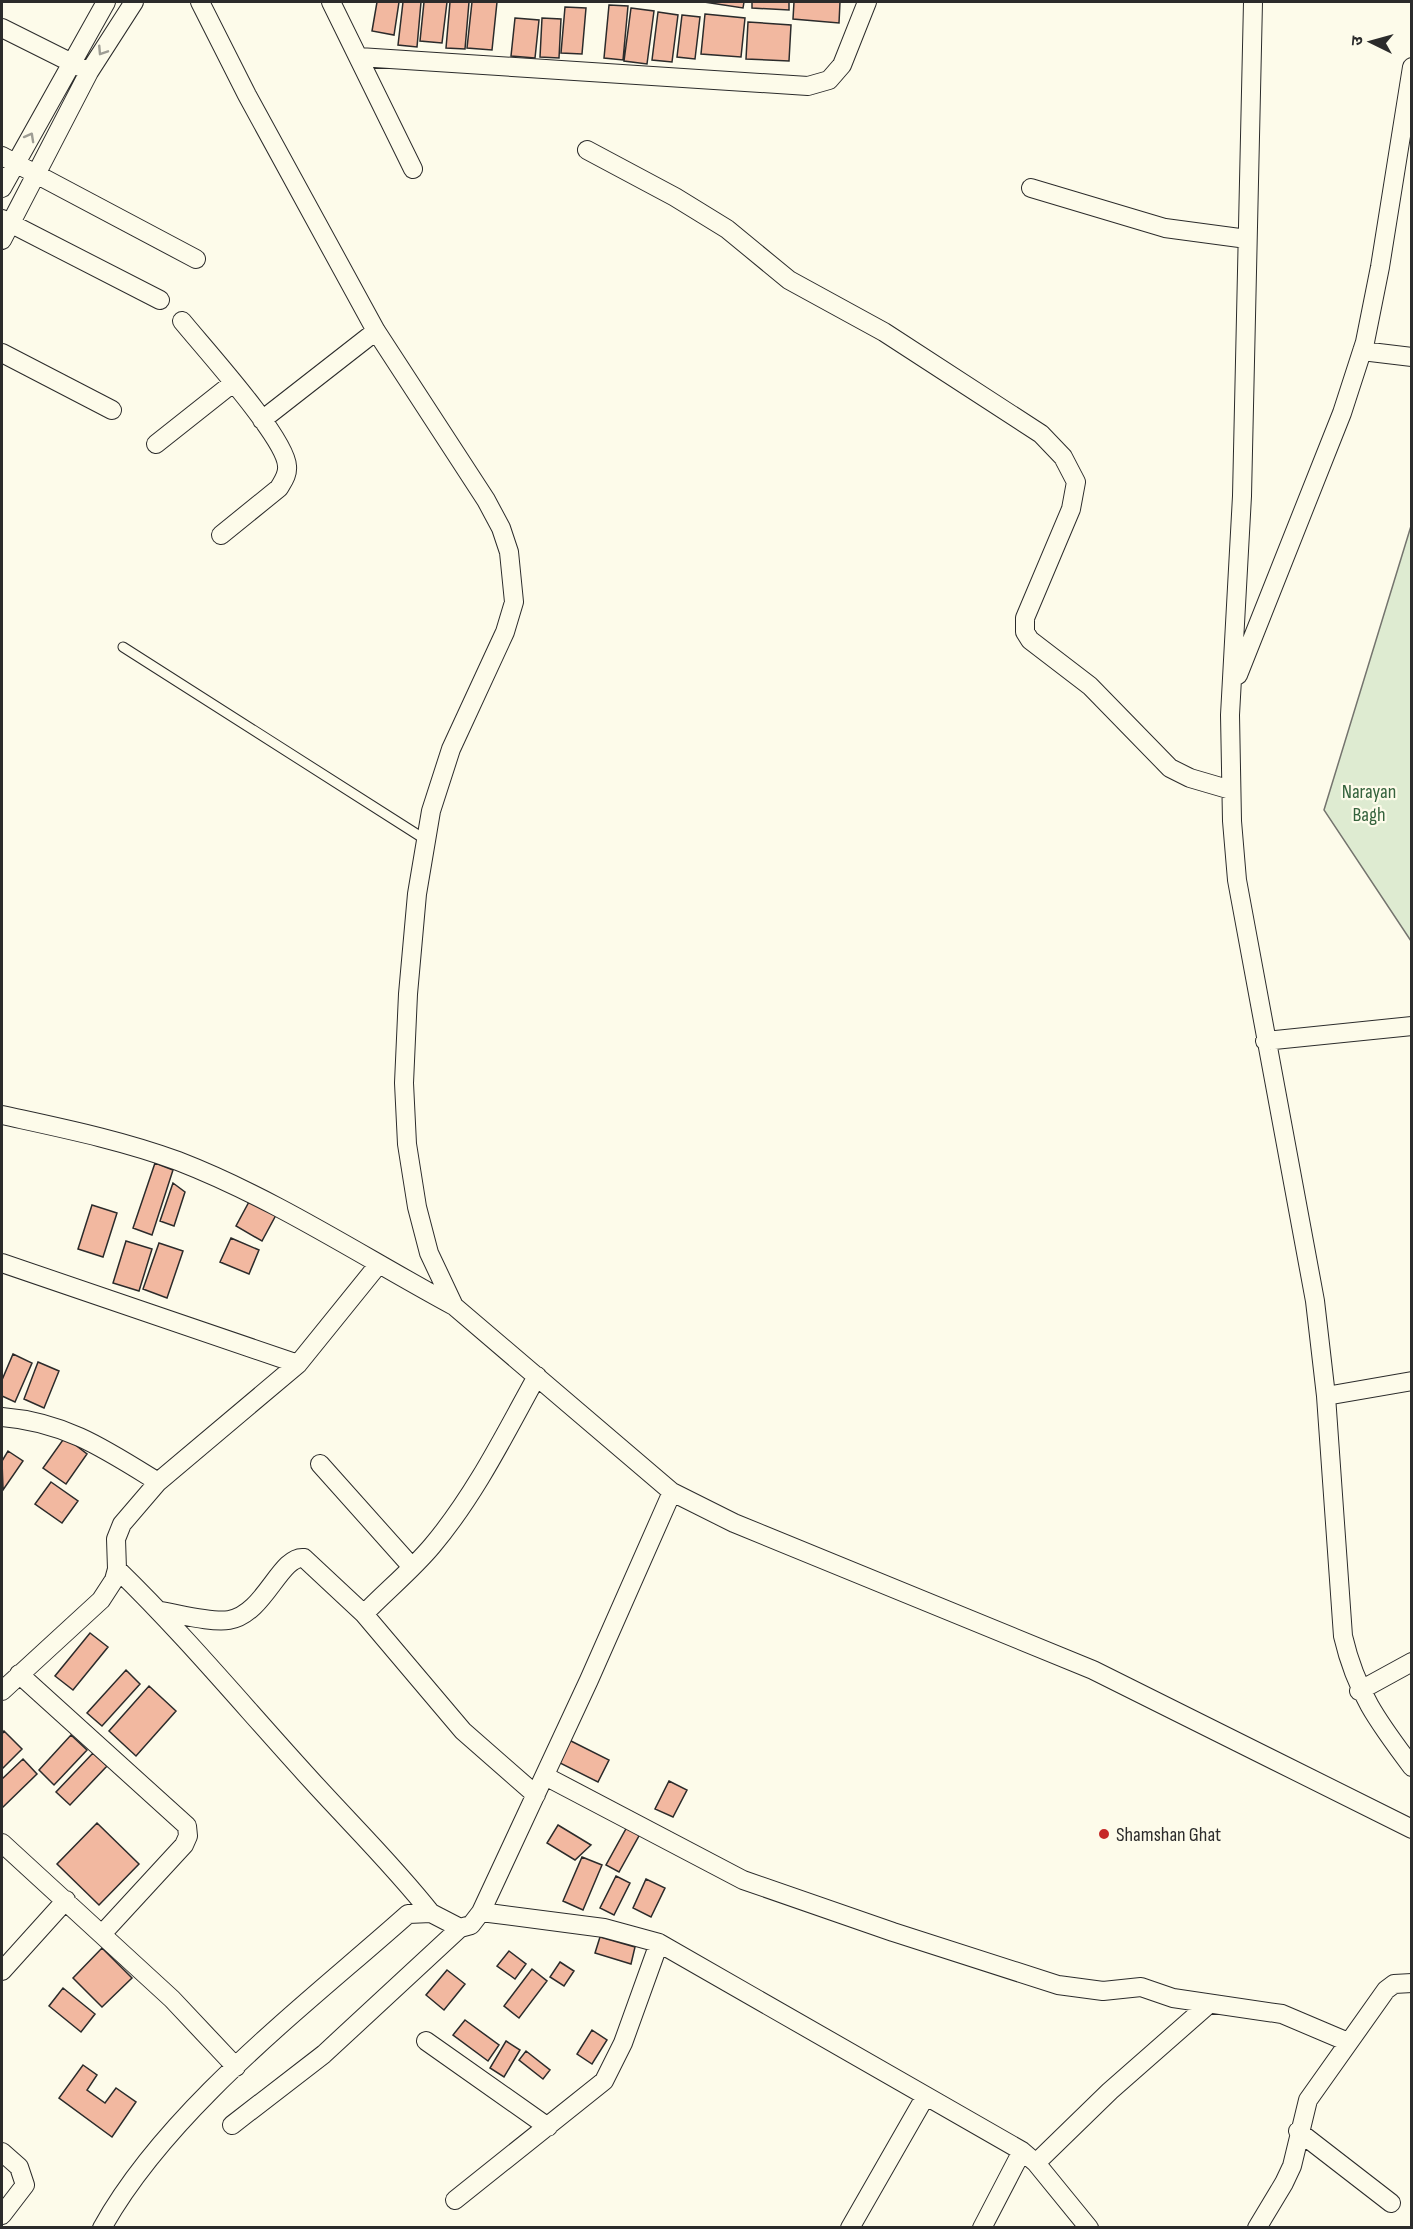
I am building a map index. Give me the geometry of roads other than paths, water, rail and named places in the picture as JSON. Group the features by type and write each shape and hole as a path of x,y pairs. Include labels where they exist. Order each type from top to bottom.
{"street":[{"path":"2,189 8,160 71,63 106,2"},
{"path":"134,2 89,72 36,174 4,228 160,300"},
{"path":"200,2 247,95 376,331 486,500 509,552 514,602 506,633 451,749 431,811 417,894 408,994 404,1083 406,1144 417,1208 429,1253 454,1306"},
{"path":"331,2 414,169"},
{"path":"359,57 808,86 829,80 842,65 867,2"},
{"path":"1253,2 1242,496 1232,690 1231,790 1237,880 1265,1041 1308,1258 1326,1396 1341,1625 1351,1670 1359,1691 1381,1727 1412,1767"},
{"path":"2,28 89,72"},
{"path":"1232,690 1293,541 1342,413 1362,351 1380,267 1412,67"},
{"path":"587,150 675,197 727,230 789,280 884,332 1041,434 1063,457 1076,482 1076,490 1071,509 1025,618 1024,632 1030,640 1100,695 1170,768 1190,778 1231,790"},
{"path":"8,160 196,259"},
{"path":"1031,188 1166,228 1246,239"},
{"path":"182,321 262,420 284,454 288,466 286,477 279,488 221,535"},
{"path":"262,420 376,331"},
{"path":"1362,351 1412,357"},
{"path":"2,353 112,410"},
{"path":"156,444 233,383"},
{"path":"1265,1041 1412,1026"},
{"path":"2,1115 131,1145 179,1162 287,1212 454,1306 672,1492 734,1523 972,1618 1103,1674 1412,1829"},
{"path":"2,1263 298,1364"},
{"path":"2,1691 101,1600 114,1580 117,1569 116,1539 122,1524 158,1482 298,1364 378,1265"},
{"path":"364,1614 412,1567 447,1528 480,1480 537,1376"},
{"path":"1326,1396 1412,1381"},
{"path":"2,1417 49,1424 72,1431 96,1443 158,1482"},
{"path":"320,1464 412,1567"},
{"path":"232,2125 324,2054 460,1928 471,1925 480,1912 536,1795 672,1492"},
{"path":"160,1611 229,1620 255,1606 272,1587 289,1561 296,1557 311,1562 364,1614 463,1731 536,1795"},
{"path":"117,1569 160,1611 313,1782 393,1865 431,1913 460,1928"},
{"path":"1359,1691 1412,1662"},
{"path":"19,1674 186,1826 188,1836 184,1845 102,1934"},
{"path":"544,1776 743,1880 883,1929 1058,1985 1103,1991 1141,1988 1173,1998 1282,2014 1348,2042"},
{"path":"2,1843 172,1999 236,2067"},
{"path":"2,1971 66,1900"},
{"path":"480,1912 604,1928 659,1943 1022,2151 1036,2163 1089,2228"},
{"path":"102,2228 166,2139 236,2067 408,1914 431,1913"},
{"path":"455,2200 604,2081 623,2043 659,1943"},
{"path":"1257,2228 1292,2166 1298,2130 1308,2100 1386,1990 1395,1984 1412,1983"},
{"path":"1036,2163 1110,2091 1209,2004"},
{"path":"426,2041 548,2127"},
{"path":"850,2228 925,2097"},
{"path":"1298,2130 1391,2202"},
{"path":"982,2228 1022,2151"},
{"path":"2,2152 20,2167 25,2185 2,2215"}],"lane":[{"path":"123,647 426,840"}],"place":[{"name":"Shamshan Ghat","path":"1104,1834"}],"park label":[{"name":"Narayan Bagh","path":"1369,802"}]}
